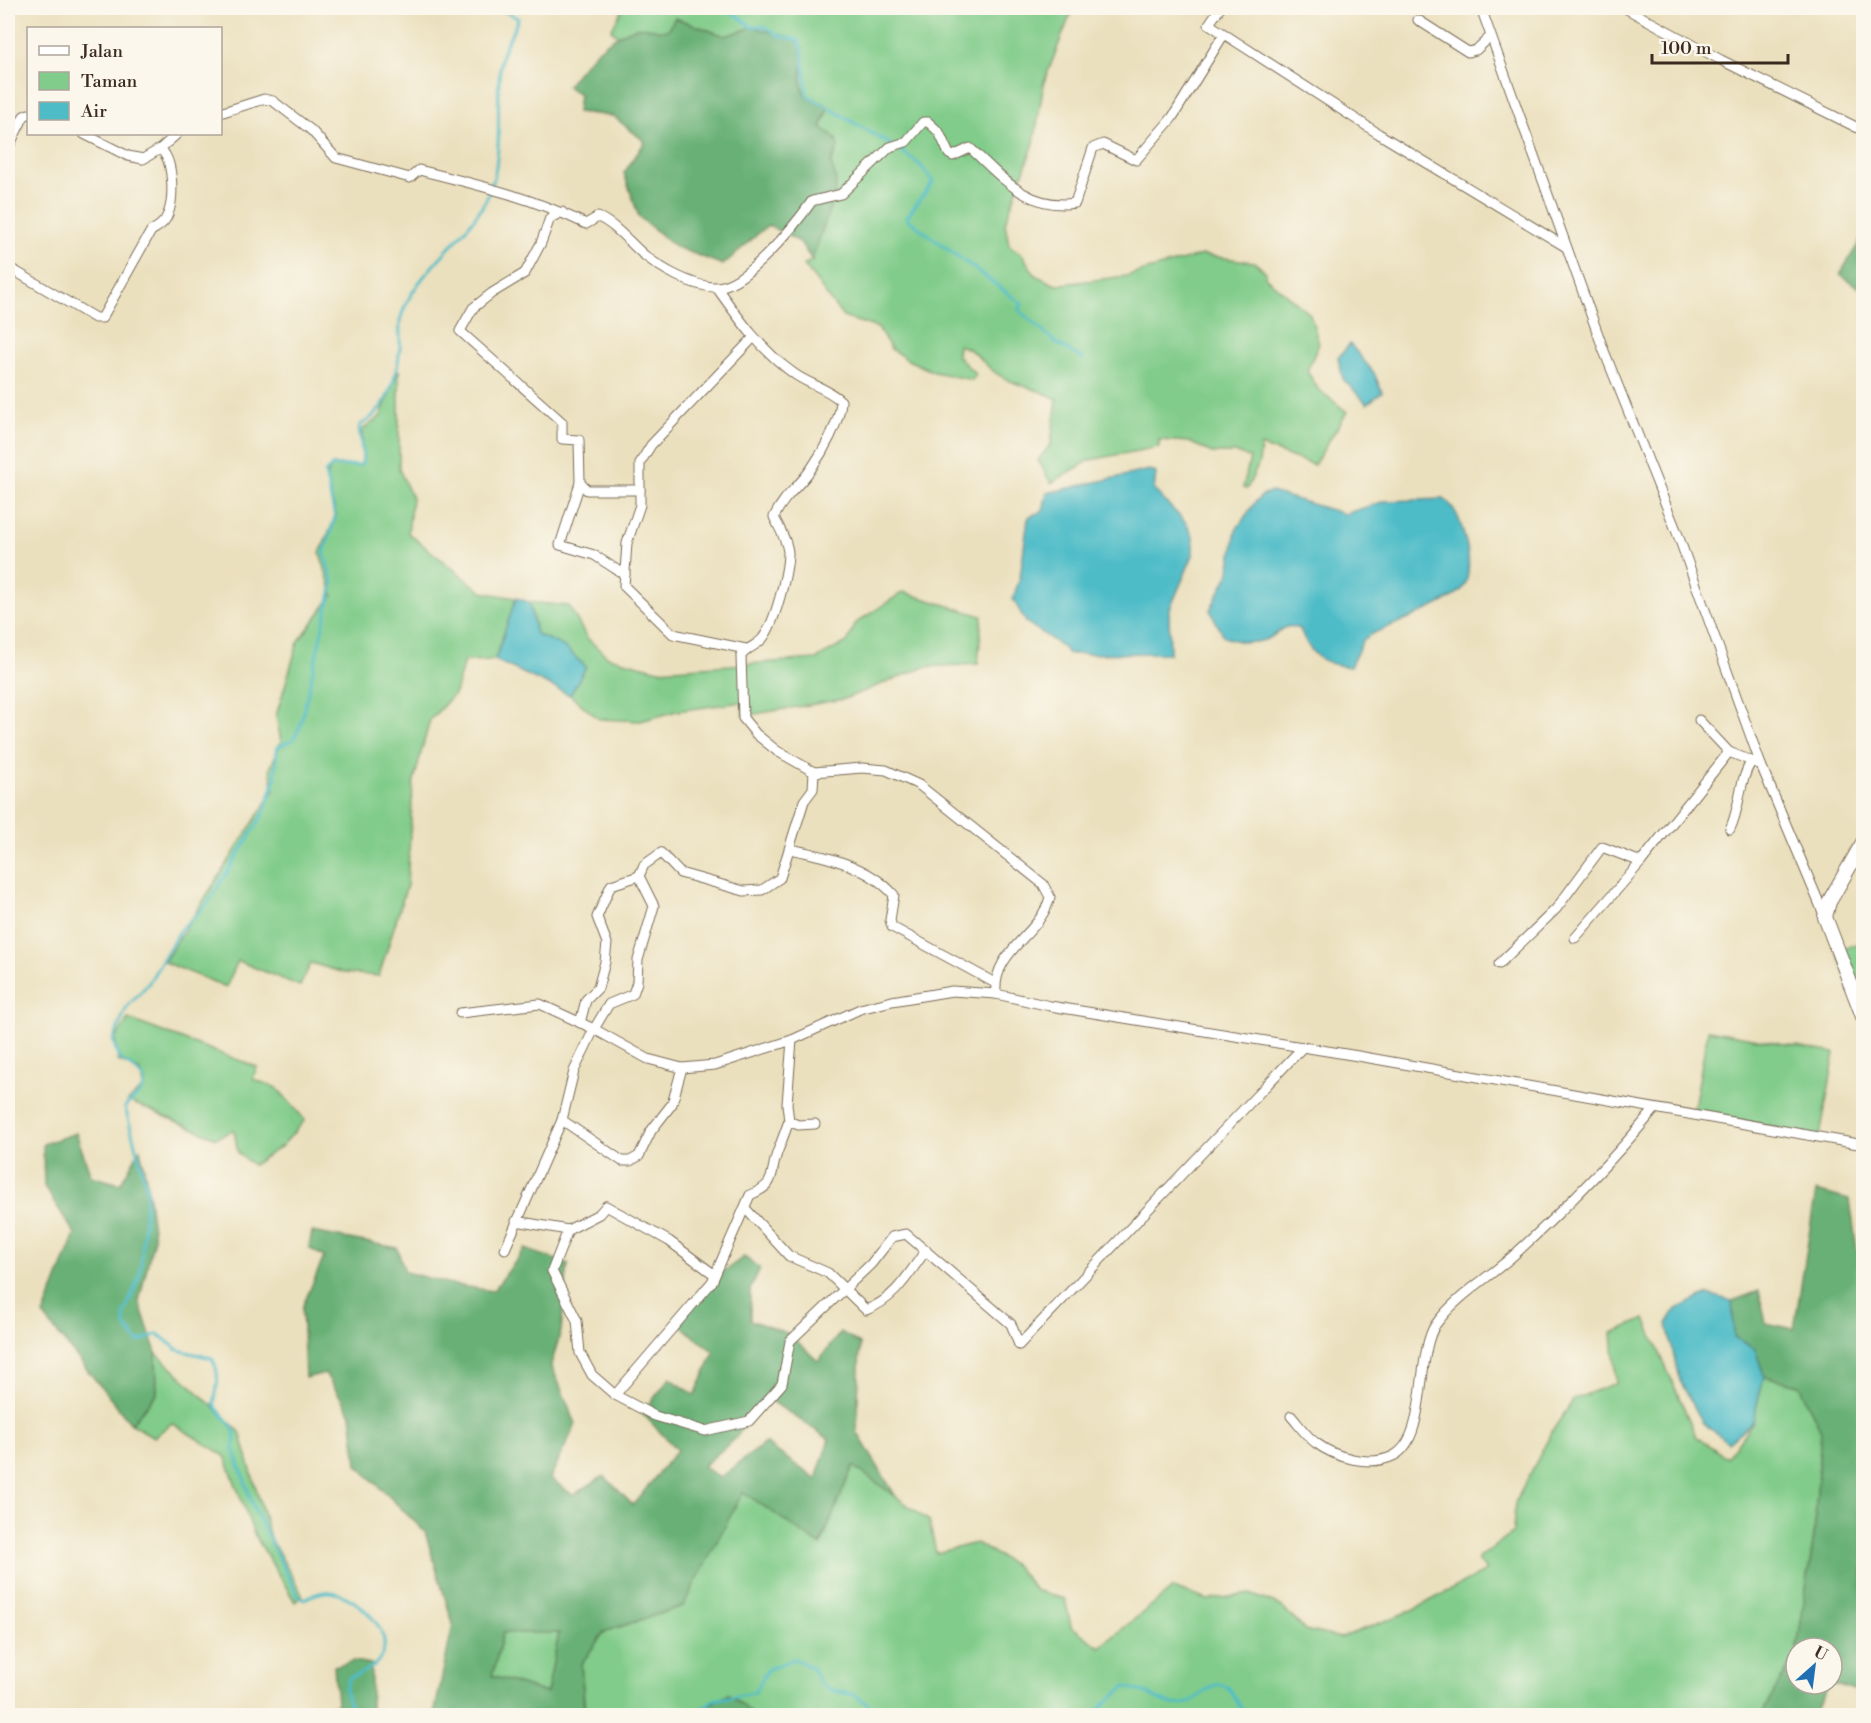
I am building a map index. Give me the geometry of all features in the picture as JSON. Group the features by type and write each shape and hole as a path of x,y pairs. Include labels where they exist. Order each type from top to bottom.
{"street":[{"path":"1220,8 1209,24 1379,134 1566,247"},
{"path":"1481,8 1604,351 1681,542 1761,765 1825,917 1863,1019"},
{"path":"1625,8 1720,60 1863,130"},
{"path":"1418,20 1468,52 1476,50 1490,37"},
{"path":"222,112 264,99 273,101 311,130 336,159 410,178 419,170 485,186 539,202 586,224 598,217 646,256 692,282 717,288 746,275 799,220 812,201 841,194 895,146 906,142 923,122 928,122 939,132 949,154 953,156 970,148 1030,198 1044,204 1075,204 1093,148 1103,144 1137,160 1172,118 1224,34"},
{"path":"8,148 24,116 27,114"},
{"path":"86,135 128,156 143,159 160,149 176,135"},
{"path":"8,267 95,318 102,318 151,231 162,225 169,213 171,171 166,153 160,149"},
{"path":"562,212 550,218 541,243 525,273 492,293 473,308 460,331 562,423 562,439 579,440 580,483 560,545 594,555 625,575"},
{"path":"717,288 753,338 795,375 829,390 841,401 833,426 811,470 782,499 774,517 788,550 786,566 767,632 762,640 746,649 741,656 743,718 756,734 777,751 814,772 862,768 886,770 919,785 1043,884 1050,897 1046,911 1001,963 995,983 996,994"},
{"path":"746,649 673,634 624,586 627,543 639,505 640,463 651,445 753,338"},
{"path":"580,483 587,490 640,490"},
{"path":"1699,720 1729,752 1761,765"},
{"path":"1575,938 1641,862 1729,752"},
{"path":"1730,829 1738,811 1743,776 1751,762"},
{"path":"580,1023 586,1000 598,988 605,962 608,943 597,917 611,885 639,876 644,865 660,853 680,873 744,891 762,890 780,878 804,801 813,789 814,772"},
{"path":"1825,917 1829,902 1863,841"},
{"path":"1499,964 1556,909 1602,847 1641,862"},
{"path":"790,849 825,856 858,870 887,887 894,895 890,920 892,927 995,983"},
{"path":"505,1250 562,1120 574,1071 594,1029 609,1004 633,993 638,982 638,960 654,906 639,876"},
{"path":"460,1014 540,1004 594,1029 648,1059 682,1068 715,1065 792,1040 860,1009 892,1000 952,991 996,994 1050,1006 1863,1144"},
{"path":"615,1395 702,1296 715,1275 750,1195 765,1189 773,1178 776,1155 789,1121 792,1040"},
{"path":"715,1275 669,1241 606,1206 599,1214 568,1230 552,1272 578,1321 580,1353 592,1375 615,1395 656,1416 705,1431 749,1421 782,1384 790,1341 845,1290 892,1238 906,1234 1011,1324 1019,1345 1302,1048"},
{"path":"562,1120 622,1161 630,1161 639,1156 651,1131 672,1104 682,1068"},
{"path":"1291,1416 1316,1443 1344,1457 1375,1461 1400,1451 1413,1428 1428,1346 1435,1325 1453,1306 1563,1209 1618,1154 1654,1110"},
{"path":"789,1121 798,1125 815,1124"},
{"path":"745,1208 789,1256 828,1273 866,1310 882,1305 895,1293 926,1250"},
{"path":"516,1221 548,1224 568,1230"}],"green space":[{"path":"623,8 1073,8 1044,82 1034,143 1005,223 1009,245 1022,254 1035,275 1056,285 1126,276 1202,255 1254,262 1266,272 1265,277 1310,314 1319,344 1307,371 1318,389 1347,412 1314,465 1261,446 1259,463 1247,489 1243,488 1250,458 1237,453 1212,453 1189,442 1159,440 1159,447 1090,460 1051,483 1038,460 1051,444 1057,399 999,375 972,352 958,345 957,355 976,375 972,380 934,372 908,360 891,349 878,328 843,317 804,265 812,260 836,186 830,166 836,153 837,139 821,127 828,112 823,103 806,97 802,87 803,55 753,27 725,36 675,18 668,30 636,29 620,37 611,30"},
{"path":"675,18 725,36 753,27 795,39 801,45 803,91 806,97 828,106 821,127 834,137 838,146 831,163 836,179 835,193 812,260 800,242 768,225 723,265 676,247 639,217 624,173 645,142 613,116 577,112 579,94 567,86 596,52 614,38 635,28 668,30"},
{"path":"1863,236 1863,290 1840,274"},
{"path":"399,370 399,469 412,498 408,533 482,592 516,598 495,660 464,661 455,693 430,720 413,785 407,885 379,976 344,973 311,963 300,986 238,961 226,987 164,962 274,790 270,769 281,741 276,716 298,642 333,595 320,553 336,515 326,478 332,465 362,465 362,430 380,417"},
{"path":"903,592 982,616 978,664 925,667 844,699 743,716 742,702 677,711 641,721 599,719 570,695 586,667 563,647 536,634 529,602 569,606 587,638 608,657 659,670 816,659 847,642 856,623"},
{"path":"1863,942 1863,1023 1837,951"},
{"path":"128,1019 257,1067 253,1079 277,1088 305,1120 282,1146 253,1165 238,1153 234,1130 216,1138 128,1101 143,1088 141,1071 118,1061 115,1039"},
{"path":"1708,1030 1835,1053 1820,1136 1693,1113"},
{"path":"76,1133 91,1176 120,1184 140,1149 147,1183 154,1238 139,1301 156,1353 157,1393 131,1424 43,1315 75,1234 44,1186 43,1144"},
{"path":"1816,1191 1850,1200 1857,1250 1864,1250 1863,1694 1844,1688 1844,1636 1799,1636 1814,1536 1821,1431 1799,1385 1764,1376 1755,1349 1734,1337 1732,1301 1759,1291 1766,1323 1794,1329"},
{"path":"312,1232 397,1248 405,1272 455,1285 493,1291 525,1249 568,1264 561,1331 551,1365 576,1424 550,1478 573,1495 604,1476 633,1505 677,1450 642,1413 670,1378 695,1395 714,1352 677,1323 703,1286 744,1257 760,1268 750,1290 750,1320 789,1334 818,1361 841,1332 860,1344 857,1432 896,1497 853,1466 820,1545 743,1492 683,1606 604,1632 581,1664 584,1707 581,1715 434,1715 453,1624 425,1532 357,1465 351,1414 325,1373 305,1378 302,1308 324,1257 309,1248","holes":["764,1396 829,1439 816,1479 765,1443 720,1478 703,1466 735,1439","503,1633 559,1633 547,1693 492,1676"]},
{"path":"1645,1319 1696,1436 1727,1458 1753,1421 1764,1376 1799,1385 1821,1431 1814,1536 1799,1636 1784,1636 1784,1676 1761,1715 754,1716 729,1694 689,1715 582,1716 585,1710 581,1664 604,1632 683,1606 743,1491 821,1545 853,1465 929,1521 936,1553 976,1543 1016,1566 1035,1590 1065,1599 1071,1626 1100,1647 1173,1588 1208,1600 1250,1594 1281,1606 1305,1630 1340,1638 1411,1611 1486,1571 1478,1559 1513,1532 1515,1503 1553,1430 1574,1399 1616,1383 1612,1333"},
{"path":"156,1353 240,1432 270,1537 303,1596 295,1602 254,1534 225,1456 172,1423 154,1437 131,1424 157,1393"},
{"path":"503,1632 559,1633 547,1693 492,1676"},
{"path":"353,1661 371,1664 371,1715 328,1715 337,1703 334,1666"},
{"path":"1784,1675 1784,1696 1823,1696 1813,1715 1761,1715"},
{"path":"729,1694 754,1715 689,1715"}],"water":[{"path":"1350,344 1374,373 1382,392 1367,404 1343,379 1338,358"},
{"path":"1150,470 1156,473 1154,490 1186,523 1193,537 1193,555 1169,611 1170,653 1068,654 1064,648 1026,622 1013,599 1020,577 1028,519 1043,511 1047,493"},
{"path":"1271,492 1345,514 1385,501 1444,499 1452,507 1462,528 1468,557 1466,583 1457,594 1447,600 1363,640 1350,667 1324,661 1318,657 1308,645 1300,629 1295,627 1284,628 1259,642 1242,642 1224,637 1210,610 1229,573 1236,530 1256,501 1264,494"},
{"path":"516,598 529,602 536,634 563,646 586,667 570,695 495,660"},
{"path":"1708,1294 1732,1301 1734,1337 1755,1349 1764,1376 1753,1421 1728,1442 1703,1423 1679,1379 1667,1324 1676,1309"}],"waterway":[{"path":"353,1716 345,1690 349,1678 370,1668 380,1658 384,1648 379,1627 362,1608 341,1595 328,1592 304,1599 298,1596 253,1506 234,1449 233,1428 214,1405 217,1375 212,1358 178,1350 158,1334 138,1342 125,1326 124,1314 140,1275 147,1189 125,1107 142,1090 144,1083 139,1073 118,1057 113,1040 127,1007 148,984 181,929 208,903 264,813 275,779 277,747 293,740 300,727 333,583 324,553 335,517 325,473 332,466 361,465 363,458 360,425 377,412 384,403 393,382 399,359 400,321 409,299 433,266 475,218 493,182 498,152 501,59 518,18 497,8"},
{"path":"713,8 737,15 752,27 764,26 780,36 798,40 802,49 807,95 890,144"},
{"path":"896,147 920,165 933,182 906,218 1022,304 1019,310 1055,342 1083,359"},
{"path":"695,1716 713,1700 754,1693 768,1669 795,1659 812,1668 821,1685 835,1691 855,1695 884,1716"},
{"path":"1096,1716 1102,1706 1125,1687 1133,1688 1166,1702 1182,1704 1190,1702 1218,1684 1229,1688 1246,1716"}]}
